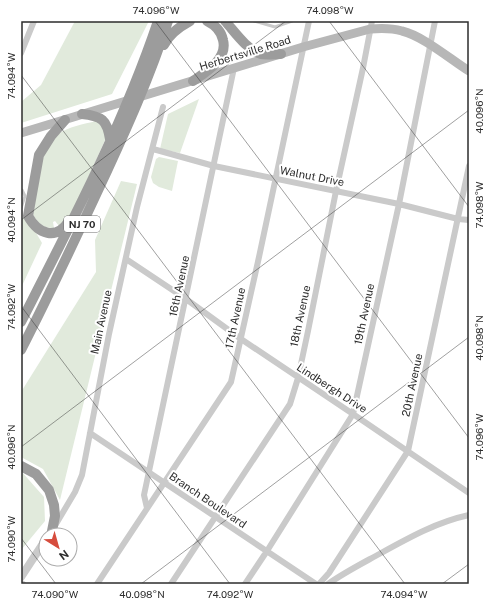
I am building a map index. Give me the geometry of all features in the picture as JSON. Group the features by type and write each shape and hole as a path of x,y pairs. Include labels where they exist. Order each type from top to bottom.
{"highway":[{"name":"NJ 70","path":"21,322 85,195 128,100 158,21"},
{"name":"NJ 70","path":"21,350 57,278 140,96 168,21"},
{"path":"147,79 168,38 180,26 190,21"},
{"path":"193,81 208,71 222,55 224,45 222,34 215,25 207,21"},
{"path":"225,21 248,46 256,51 262,54 281,54"},
{"path":"82,114 94,115 105,122 108,127 110,139"},
{"path":"65,120 51,136 40,155 28,216 39,230 47,233 56,232 67,224 85,195"},
{"path":"21,466 36,474 49,490 54,505 55,516 52,527"}],"main road":[{"name":"Herbertsville Road","path":"21,133 371,25 410,33 469,71"}],"street":[{"path":"21,53 34,21"},
{"name":"17th Avenue","path":"96,584 231,382 309,21"},
{"name":"19th Avenue","path":"245,584 353,414 399,204 435,21"},
{"name":"18th Avenue","path":"171,584 290,404 298,378 371,25"},
{"name":"16th Avenue","path":"147,508 144,495 234,68"},
{"name":"Main Avenue","path":"54,527 75,492 82,475 109,334 137,207 163,107"},
{"name":"Walnut Drive","path":"153,149 214,166 469,220"},
{"name":"20th Avenue","path":"319,584 329,573 408,451 469,166"},
{"name":"Lindbergh Drive","path":"126,259 469,494"},
{"name":"Branch Boulevard","path":"90,432 316,584"},
{"path":"328,584 341,575 413,535 454,518 469,515"},
{"name":"Main Avenue","path":"21,577 38,552"}],"lane":[{"path":"254,21 274,27 292,21"},
{"path":"21,208 25,196 22,190"}],"shaded area":[{"path":"75,21 149,21 112,94 21,123 21,102 41,85"},
{"path":"199,99 180,153 160,149 168,114"},
{"path":"96,121 101,123 106,138 73,211 59,226 55,221 53,222 54,228 47,228 39,223 33,215 37,183 42,160 46,150 51,141 66,129"},
{"path":"159,157 178,161 172,191 159,187 153,183 151,177 156,159"},
{"path":"121,181 137,184 60,500 43,469 21,457 21,392 96,272 95,240"},
{"path":"25,214 42,243 21,288 21,221"},
{"path":"21,471 44,497 45,521 40,527 38,527 38,529 21,550"}]}
